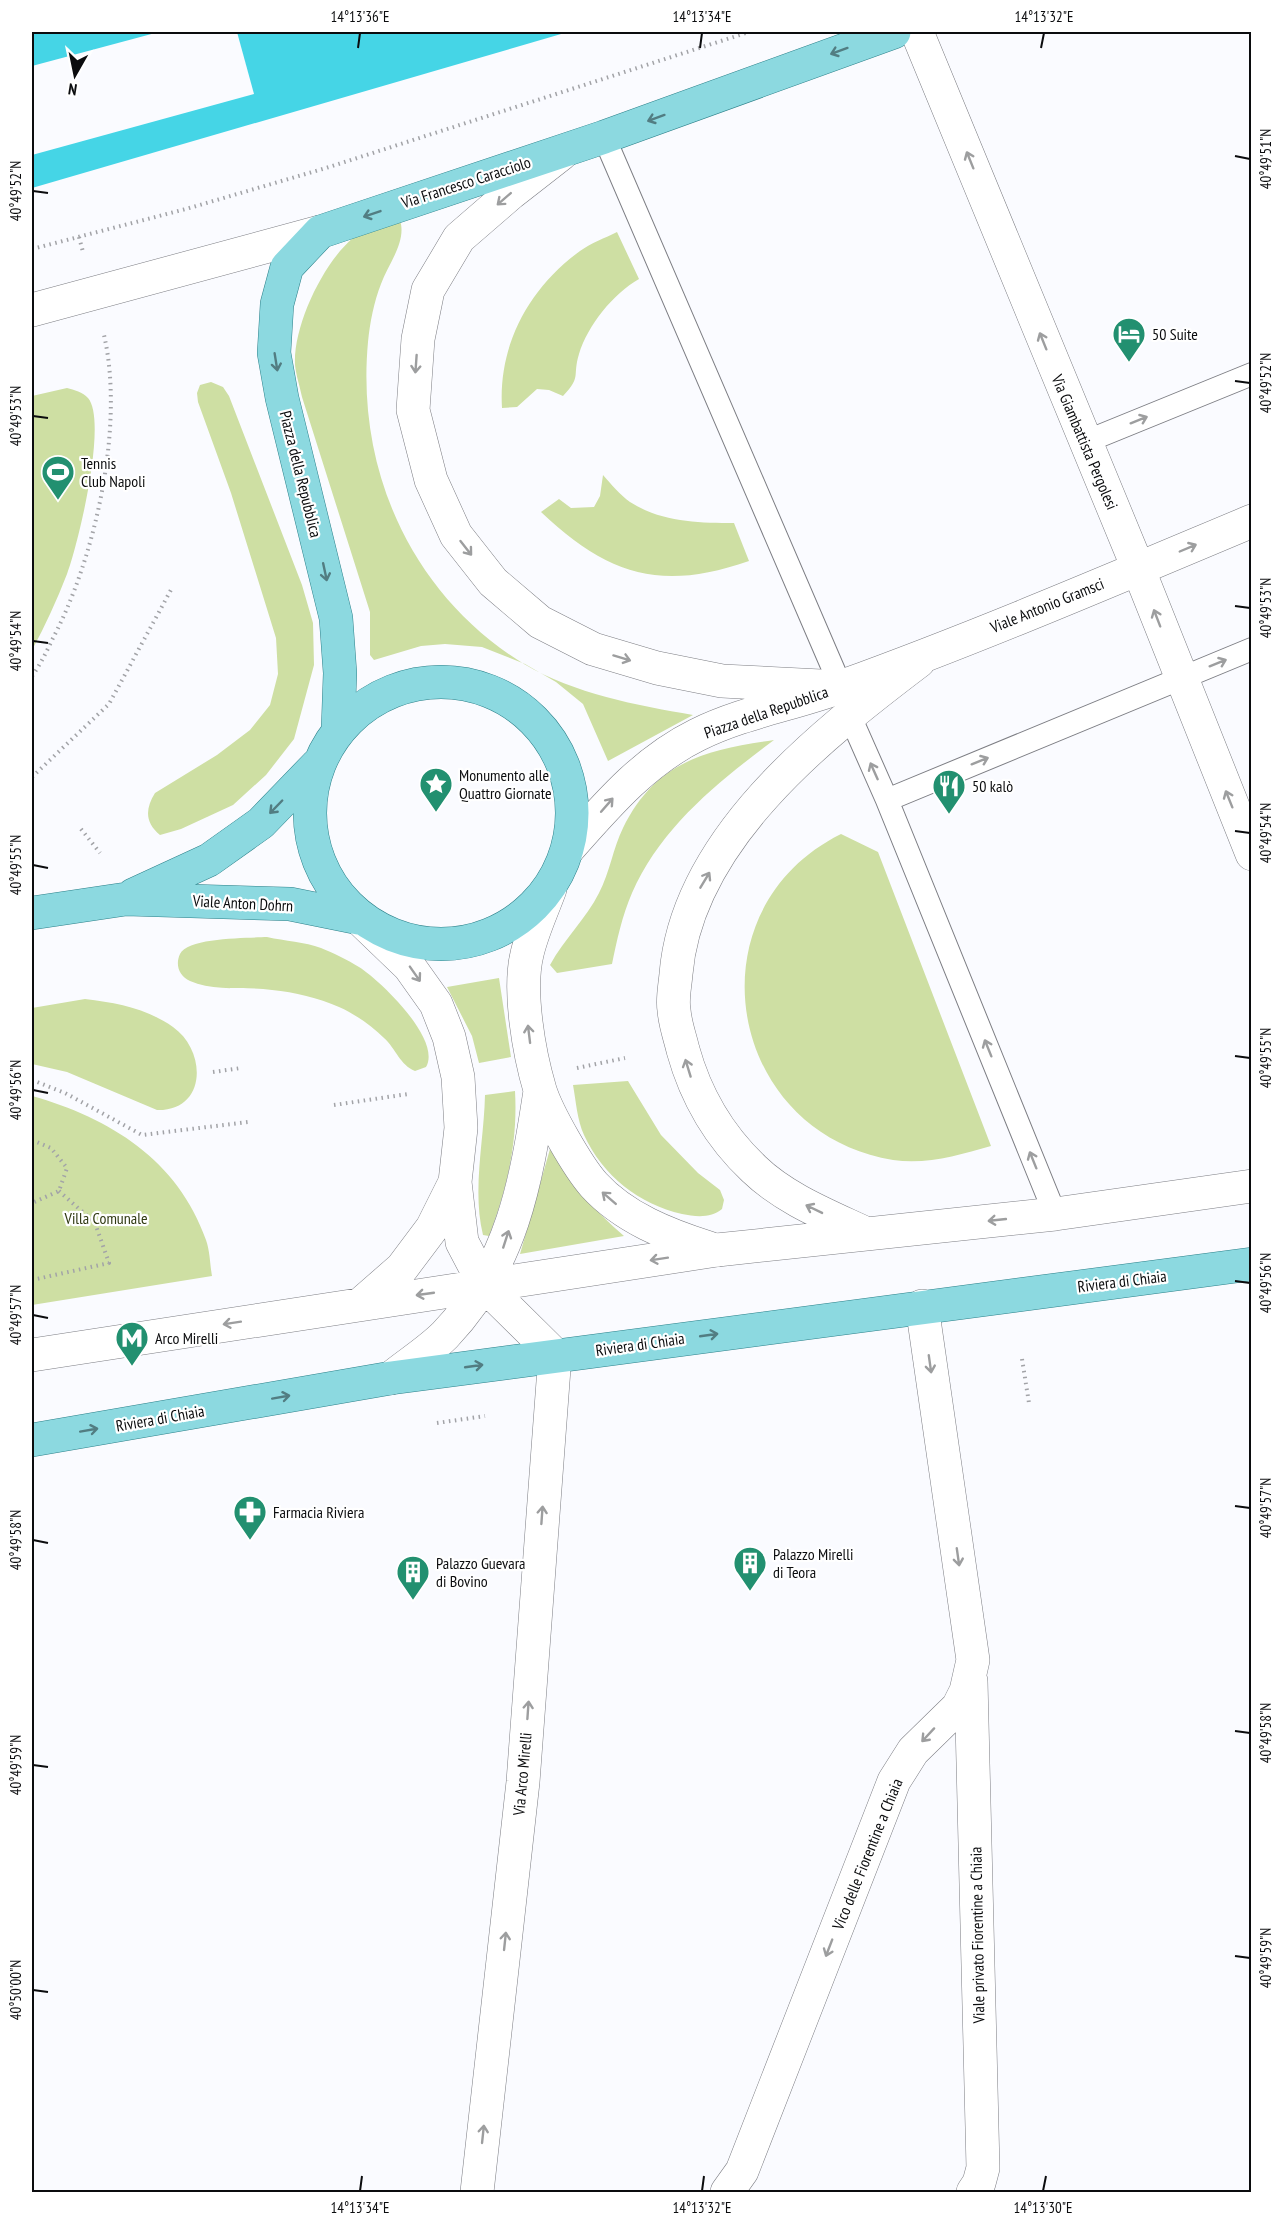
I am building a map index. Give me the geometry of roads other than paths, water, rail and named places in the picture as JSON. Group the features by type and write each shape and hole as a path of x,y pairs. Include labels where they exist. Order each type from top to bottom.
{"main road":[{"name":"Via Francesco Caracciolo","path":"320,232 567,150 894,32"},
{"name":"Piazza della Repubblica","path":"320,232 287,267 277,304 274,353 282,398 336,618 340,673 338,729"},
{"name":"Piazza della Repubblica","path":"458,682 500,695 537,722 562,760 573,804 568,849 550,890 518,922 480,940 438,945 406,940 396,938 359,918 331,886 313,848 308,807 317,765 338,729 370,702 412,684 458,682"},
{"name":"Viale Anton Dohrn","path":"126,898 209,860 261,823 317,765"},
{"name":"Viale Anton Dohrn","path":"32,913 126,898 290,904 359,918"},
{"name":"Riviera di Chiaia","path":"32,1440 391,1378 1251,1264"}],"street":[{"name":"Via Giambattista Pergolesi","path":"917,32 1138,568 1251,854"},
{"name":"Piazza della Repubblica","path":"567,150 511,193 459,238 428,290 418,339 414,410 431,480 456,535 492,582 540,622 593,649 657,668 845,701"},
{"name":"Via Francesco Caracciolo","path":"32,310 320,232"},
{"name":"Viale Antonio Gramsci","path":"845,701 934,650 1251,521"},
{"name":"Piazza della Repubblica","path":"568,849 618,793 658,759 696,735 753,713 845,701"},
{"path":"845,701 730,839 694,904 678,954 673,1010 690,1075 717,1130 755,1170 802,1203 867,1234"},
{"name":"Piazza della Repubblica","path":"550,890 526,955 524,980 528,1037 540,1091 582,1167 601,1191 615,1203 669,1235 717,1250"},
{"name":"Piazza della Repubblica","path":"359,918 409,966 436,1004 449,1037 458,1077 461,1128 455,1182 432,1228 402,1268 362,1303"},
{"path":"391,1378 444,1336 485,1286 502,1252 515,1213 533,1140 540,1091"},
{"path":"455,1182 462,1242 485,1286 555,1355"},
{"path":"32,1355 717,1250 1055,1214 1251,1186"},
{"name":"Vico delle Fiorentine a Chiaia","path":"727,2193 742,2171 894,1781 913,1751 958,1707 971,1676 973,1660 922,1306"},
{"name":"Via Arco Mirelli","path":"477,2193 523,1782 555,1355"},
{"name":"Viale privato Fiorentine a Chiaia","path":"971,1676 980,2184"}],"lane":[{"path":"604,137 887,800 1055,1214"},
{"path":"1085,442 1251,374"},
{"path":"887,800 1251,649"}],"water":[{"path":"32,32 568,32 32,188"}],"place":[{"name":"50 Suite","path":"1129,363"},
{"name":"Tennis Club Napoli","path":"58,501"},
{"name":"Monumento alle Quattro Giornate","path":"436,813"},
{"name":"50 kalò","path":"949,815"},
{"name":"Arco Mirelli","path":"132,1367"},
{"name":"Farmacia Riviera","path":"250,1541"},
{"name":"Palazzo Mirelli di Teora","path":"750,1592"},
{"name":"Palazzo Guevara di Bovino","path":"413,1601"}],"park label":[{"name":"Villa Comunale","path":"106,1218"}]}
